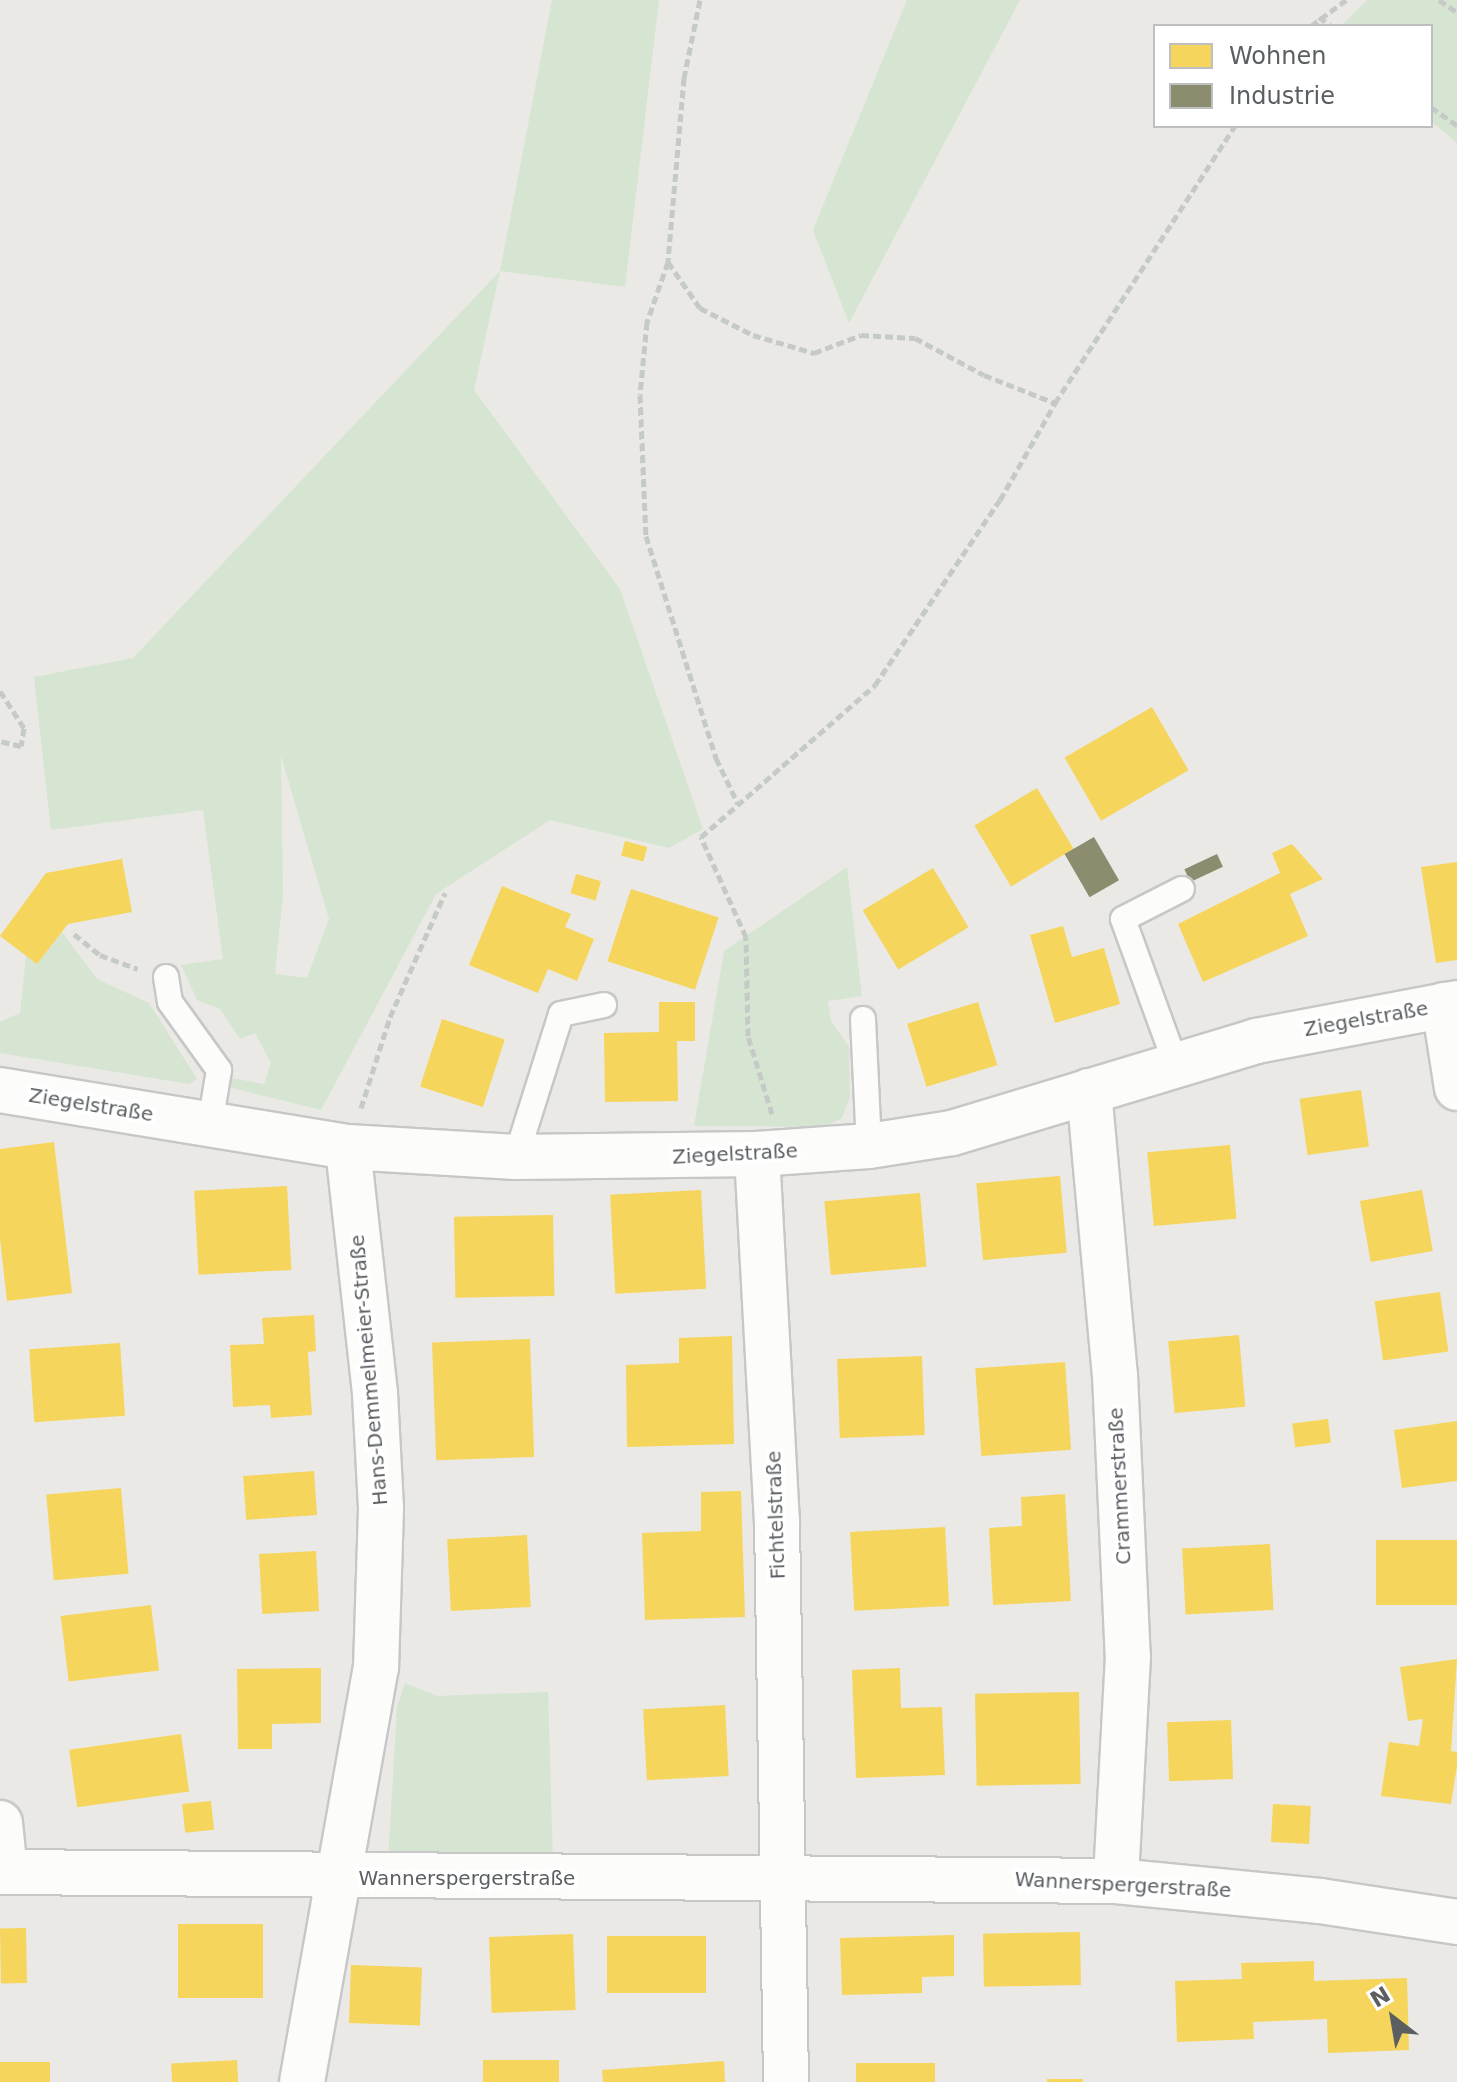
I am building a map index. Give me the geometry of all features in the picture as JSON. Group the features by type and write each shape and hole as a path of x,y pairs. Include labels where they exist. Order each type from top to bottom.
{"street":[{"name":"Ziegelstraße","path":"0,1090 348,1147 516,1157 772,1153 869,1146 952,1133 1175,1062 1328,1024 1450,1004"},
{"path":"1450,1004 1457,1088"},
{"name":"Crammerstraße","path":"1089,1091 1114,1359 1128,1656 1116,1881"},
{"name":"Hans-Demmelmeier-Straße","path":"340,1878 376,1668 381,1564 375,1393 348,1147"},
{"name":"Fichtelstraße","path":"772,1153 786,1876"},
{"path":"0,1823 2,1872"},
{"name":"Wannerspergerstraße","path":"2,1872 340,1878 786,1876 1116,1881 1320,1901 1457,1922"},
{"path":"786,1876 786,2082"},
{"name":"Wannerspergerstraße","path":"302,2082 340,1878"}],"lane":[{"path":"1175,1062 1123,919 1182,889"},
{"path":"166,977 170,1002 219,1070 210,1124"},
{"path":"516,1157 561,1014 604,1005"},
{"path":"863,1019 869,1146"}],"path":[{"path":"700,0 684,78 668,262 647,322 640,395 646,536 716,758 738,804"},
{"path":"1313,24 1346,0"},
{"path":"1439,0 1457,12"},
{"path":"1319,17 1328,24"},
{"path":"1433,108 1457,125"},
{"path":"772,1153 748,1036 746,937 701,837 875,685 1000,500 1055,403 1234,128"},
{"path":"668,262 700,308 753,335 814,353 861,335 915,338 984,375 1055,403"},
{"path":"0,691 24,728 21,746 0,741"},
{"path":"365,1094 390,1017 445,893"},
{"path":"74,934 100,955 166,977"}],"green space":[{"path":"552,0 659,0 625,287 500,271"},
{"path":"907,0 1020,0 849,323 813,230"},
{"path":"1367,0 1457,0 1457,143 1433,123 1433,24 1343,24"},
{"path":"500,271 474,390 620,589 703,829 669,848 550,820 436,894 321,1110 228,1087 232,1078 264,1084 271,1063 255,1033 240,1039 220,1009 197,1000 181,965 223,959 203,810 51,830 34,677 133,658","holes":["281,756 329,919 307,978 275,974 283,894"]},
{"path":"847,867 862,996 828,1001 831,1021 849,1047 850,1097 842,1118 824,1127 694,1126 724,951"},
{"path":"62,932 97,979 149,1003 197,1079 189,1084 0,1053 0,1022 20,1013 26,956 37,964"},
{"path":"405,1683 437,1696 548,1692 553,1862 388,1861 397,1707"}],"building: Wohnen":[{"path":"1152,707 1188,770 1101,821 1065,758"},
{"path":"1037,788 1074,849 1011,886 974,826"},
{"path":"625,841 647,847 643,861 621,855"},
{"path":"1292,844 1323,879 1290,894 1308,936 1203,982 1178,924 1280,873 1272,853"},
{"path":"122,859 132,912 68,924 37,964 0,936 46,873"},
{"path":"1457,862 1457,960 1436,963 1421,867"},
{"path":"933,868 969,927 898,969 863,910"},
{"path":"576,874 601,881 595,900 570,893"},
{"path":"502,886 571,914 565,927 594,939 577,981 548,969 538,993 469,965"},
{"path":"631,889 718,917 695,990 608,961"},
{"path":"1063,926 1072,957 1104,948 1120,1004 1055,1023 1030,935"},
{"path":"659,1002 695,1002 695,1041 677,1041 678,1101 605,1102 604,1033 659,1032"},
{"path":"978,1002 997,1065 927,1087 907,1024"},
{"path":"442,1019 505,1039 483,1107 420,1087"},
{"path":"1361,1090 1369,1146 1308,1155 1300,1099"},
{"path":"54,1142 72,1293 7,1301 0,1239 0,1149"},
{"path":"1230,1145 1236,1219 1154,1226 1147,1152"},
{"path":"1060,1176 1067,1253 983,1260 976,1183"},
{"path":"287,1186 291,1270 199,1275 194,1191"},
{"path":"701,1190 706,1289 615,1294 610,1195"},
{"path":"1422,1190 1433,1251 1371,1262 1360,1201"},
{"path":"920,1193 926,1267 831,1275 824,1201"},
{"path":"553,1215 554,1296 455,1298 454,1217"},
{"path":"1440,1292 1448,1351 1383,1361 1375,1301"},
{"path":"314,1315 316,1351 308,1352 312,1415 271,1418 270,1405 233,1407 230,1345 264,1344 262,1318"},
{"path":"1239,1335 1245,1407 1175,1413 1168,1341"},
{"path":"732,1336 734,1444 627,1447 626,1365 679,1363 679,1338"},
{"path":"530,1339 534,1457 436,1460 432,1342"},
{"path":"120,1343 125,1416 34,1422 29,1349"},
{"path":"922,1356 925,1435 840,1438 837,1359"},
{"path":"1065,1362 1071,1450 981,1456 975,1368"},
{"path":"1328,1419 1331,1443 1295,1447 1292,1423"},
{"path":"1457,1421 1457,1481 1402,1488 1394,1430"},
{"path":"314,1471 317,1515 246,1520 243,1476"},
{"path":"121,1488 128,1574 54,1580 46,1495"},
{"path":"741,1491 745,1617 645,1620 642,1533 701,1531 701,1492"},
{"path":"1065,1494 1071,1601 993,1605 989,1528 1022,1526 1021,1497"},
{"path":"945,1527 949,1606 854,1611 850,1532"},
{"path":"527,1535 531,1607 451,1611 447,1539"},
{"path":"1376,1540 1457,1540 1457,1605 1376,1605"},
{"path":"1270,1544 1273,1610 1186,1615 1182,1549"},
{"path":"316,1551 319,1611 262,1614 259,1554"},
{"path":"151,1605 159,1671 69,1682 61,1616"},
{"path":"1457,1659 1451,1751 1457,1752 1457,1766 1451,1804 1381,1796 1389,1742 1419,1746 1423,1719 1408,1721 1400,1667"},
{"path":"321,1668 321,1723 272,1724 272,1749 238,1749 237,1669"},
{"path":"900,1668 901,1708 942,1707 945,1775 856,1778 852,1670"},
{"path":"1079,1692 1081,1784 977,1786 975,1694"},
{"path":"725,1705 729,1776 647,1780 643,1709"},
{"path":"1231,1720 1233,1779 1169,1781 1167,1722"},
{"path":"181,1734 189,1791 77,1807 69,1750"},
{"path":"211,1801 214,1830 185,1833 182,1804"},
{"path":"1273,1804 1311,1806 1309,1844 1271,1842"},
{"path":"178,1924 263,1924 263,1998 178,1998"},
{"path":"0,1928 26,1928 27,1983 1,1983"},
{"path":"1080,1932 1081,1985 984,1987 983,1934"},
{"path":"573,1934 576,2010 492,2013 489,1937"},
{"path":"954,1935 954,1976 922,1977 922,1993 842,1995 840,1938"},
{"path":"607,1936 706,1936 706,1993 607,1993"},
{"path":"1314,1961 1314,1981 1407,1978 1409,2050 1328,2053 1327,2019 1253,2022 1254,2039 1177,2042 1175,1981 1242,1979 1241,1963"},
{"path":"351,1965 422,1967 420,2025 349,2023"},
{"path":"237,2060 238,2082 172,2082 171,2063"},
{"path":"483,2060 559,2060 559,2082 483,2082"},
{"path":"724,2061 725,2082 603,2082 602,2070"},
{"path":"0,2062 50,2062 50,2082 0,2082"},
{"path":"856,2063 935,2063 935,2082 856,2082"},
{"path":"1047,2079 1083,2079 1083,2082 1047,2082"}],"building: Industrie":[{"path":"1094,837 1119,880 1090,897 1065,854"},
{"path":"1217,854 1223,867 1190,882 1184,869"}]}
